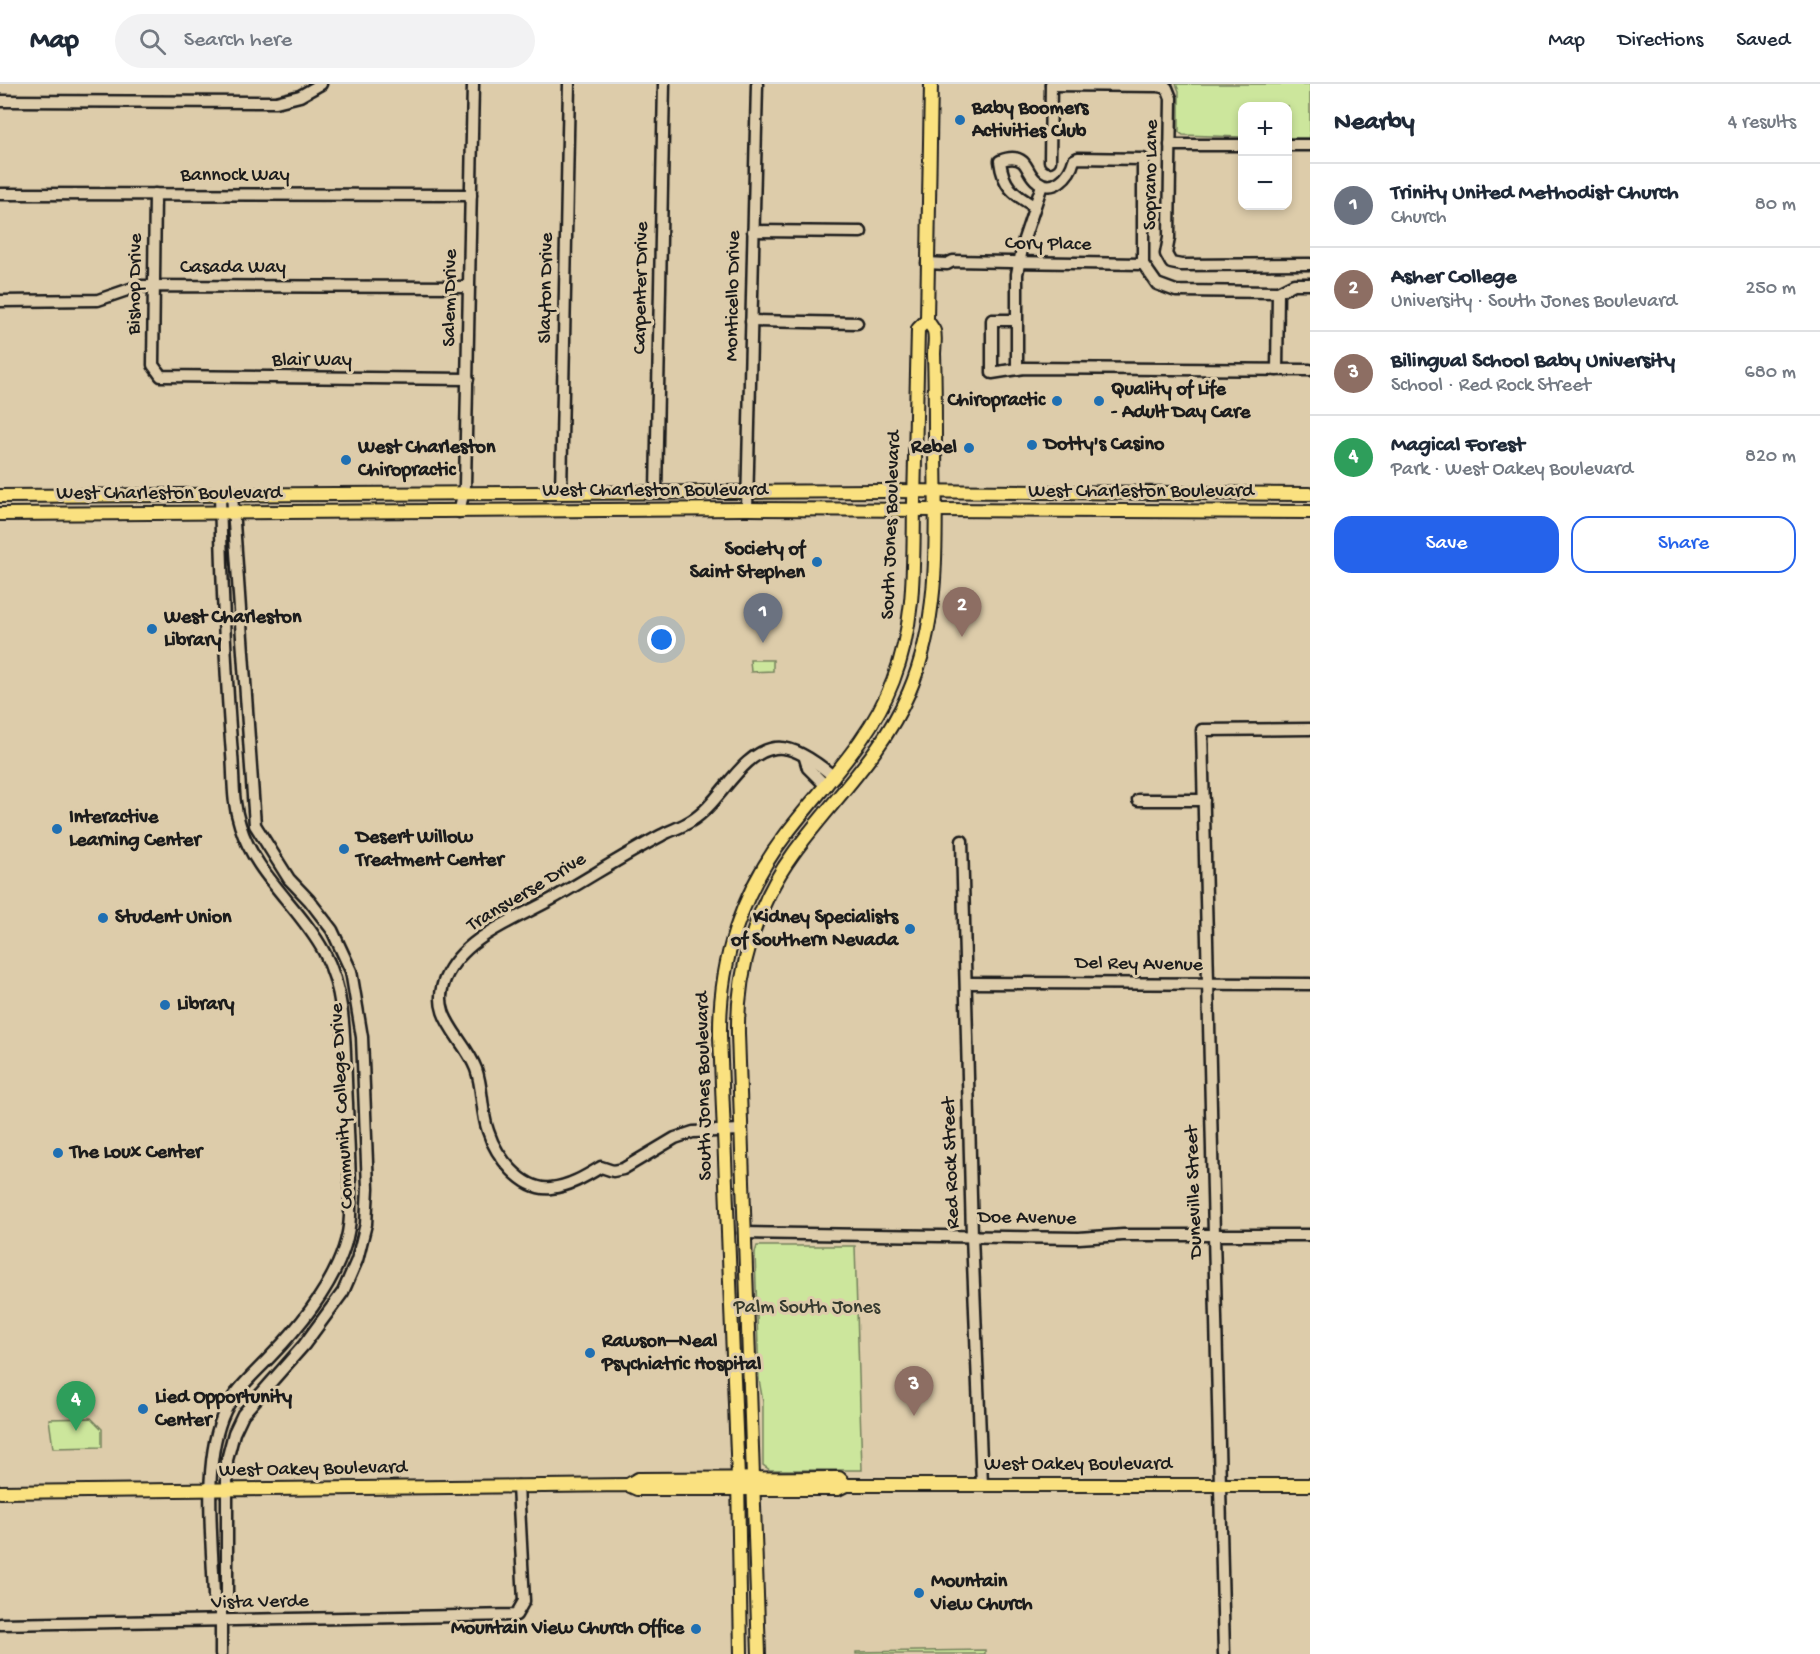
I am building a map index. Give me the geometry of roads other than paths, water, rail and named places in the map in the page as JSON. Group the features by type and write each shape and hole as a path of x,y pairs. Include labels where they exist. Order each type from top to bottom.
{"main road":[{"name":"South Jones Boulevard","path":"759,1654 738,1018 742,976 755,928 776,881 793,854 864,769 890,730 915,675 932,605 935,491 934,330 927,320 931,84"},
{"name":"South Jones Boulevard","path":"741,1654 738,1484 720,1019 724,972 735,929 753,886 787,833 863,740 883,703 904,647 914,586 918,329 927,320"},
{"name":"West Charleston Boulevard","path":"0,496 914,491 1310,494"},
{"path":"638,511 651,501 683,492"},
{"path":"1212,493 1212,511"},
{"name":"West Charleston Boulevard","path":"0,514 747,509 1310,512"},
{"path":"843,765 844,792"},
{"path":"830,781 835,784 831,794 832,807"},
{"path":"724,972 742,976"},
{"name":"West Oakey Boulevard","path":"0,1492 627,1485 637,1489 738,1484 838,1489 846,1485 1310,1485"}],"street":[{"path":"0,101 276,102 300,96 321,84"},
{"name":"Salem Drive","path":"459,512 465,493 473,84"},
{"name":"Slayton Drive","path":"561,493 569,84"},
{"name":"Carpenter Drive","path":"656,492 664,84"},
{"name":"Monticello Drive","path":"747,509 757,84"},
{"path":"1050,161 1051,84"},
{"name":"Soprano Lane","path":"1051,84 1167,88 1172,98 1169,238 1166,254 1171,263 1181,265 1310,264"},
{"path":"1170,144 1238,145"},
{"path":"1292,145 1310,145"},
{"path":"1034,206 1010,192 1002,178 1000,161 1008,158 1023,162 1030,174 1042,185 1059,183 1068,175 1074,160 1078,158 1143,159 1143,264 1149,276 1166,289 1278,292 1294,284 1310,284"},
{"path":"1017,369 1016,320 1020,262 1034,206 1042,185"},
{"name":"Bannock Way","path":"0,194 471,195"},
{"name":"Bishop Drive","path":"155,194 153,365 157,374"},
{"path":"753,231 861,232"},
{"name":"Cory Place","path":"927,260 948,257 953,261 1143,264"},
{"name":"Casada Way","path":"0,301 98,300 132,288 153,286 469,287"},
{"path":"1277,370 1278,292"},
{"path":"1016,320 992,320 992,373 1017,369 1310,370"},
{"path":"751,321 857,323"},
{"name":"Blair Way","path":"157,374 166,378 468,379"},
{"name":"Community College Drive","path":"221,1616 214,1598 211,1459 217,1431 225,1410 245,1383 307,1317 319,1300 337,1264 350,1220 340,1006 329,962 303,919 251,854 234,804 226,494"},
{"name":"Community College Drive","path":"221,1616 227,1598 227,1490 230,1445 243,1414 324,1319 343,1292 351,1274 366,1224 367,1161 362,1037 356,989 346,957 332,930 289,879 255,825 254,783 249,754 226,513"},
{"name":"Duneville Street","path":"1224,1654 1202,730 1310,729"},
{"name":"Transverse Drive","path":"741,1130 693,1132 675,1138 623,1168 613,1171 601,1167 564,1186 544,1188 525,1181 501,1158 487,1131 476,1070 448,1027 443,1012 442,989 455,961 489,934 706,812 763,751 783,748 814,761 830,781"},
{"path":"232,754 249,754"},
{"path":"1138,800 1204,800"},
{"name":"Red Rock Street","path":"962,841 972,1236 982,1485"},
{"path":"329,962 346,957"},
{"name":"Del Rey Avenue","path":"967,983 1310,984"},
{"path":"349,1161 367,1161"},
{"name":"Doe Avenue","path":"744,1233 972,1236 1310,1235"},
{"path":"337,1264 351,1274"},
{"path":"245,1383 258,1395"},
{"name":"Vista Verde","path":"0,1624 221,1616 508,1617 520,1612 524,1601 518,1486"},
{"path":"221,1616 221,1654"}],"place":[{"name":"Baby Boomers Activities Club","path":"960,120"},
{"name":"Chiropractic","path":"1057,401"},
{"name":"Quality of Life - Adult Day Care","path":"1099,401"},
{"name":"Dotty's Casino","path":"1032,445"},
{"name":"Rebel","path":"969,448"},
{"name":"West Charleston Chiropractic","path":"346,460"},
{"name":"Society of Saint Stephen","path":"817,562"},
{"name":"West Charleston Library","path":"152,629"},
{"name":"Asher College","path":"962,637"},
{"name":"Trinity United Methodist Church","path":"763,643"},
{"name":"Interactive Learning Center","path":"57,829"},
{"name":"Desert Willow Treatment Center","path":"344,849"},
{"name":"Student Union","path":"103,918"},
{"name":"Kidney Specialists of Southern Nevada","path":"910,929"},
{"name":"Library","path":"165,1005"},
{"name":"The Loux Center","path":"58,1153"},
{"name":"Rawson–Neal Psychiatric Hospital","path":"590,1353"},
{"name":"Lied Opportunity Center","path":"143,1409"},
{"name":"Bilingual School Baby University","path":"914,1416"},
{"name":"Magical Forest","path":"76,1431"},
{"name":"Mountain View Church","path":"919,1593"},
{"name":"Mountain View Church Office","path":"696,1629"}],"park label":[{"name":"Palm South Jones","path":"807,1308"}]}
